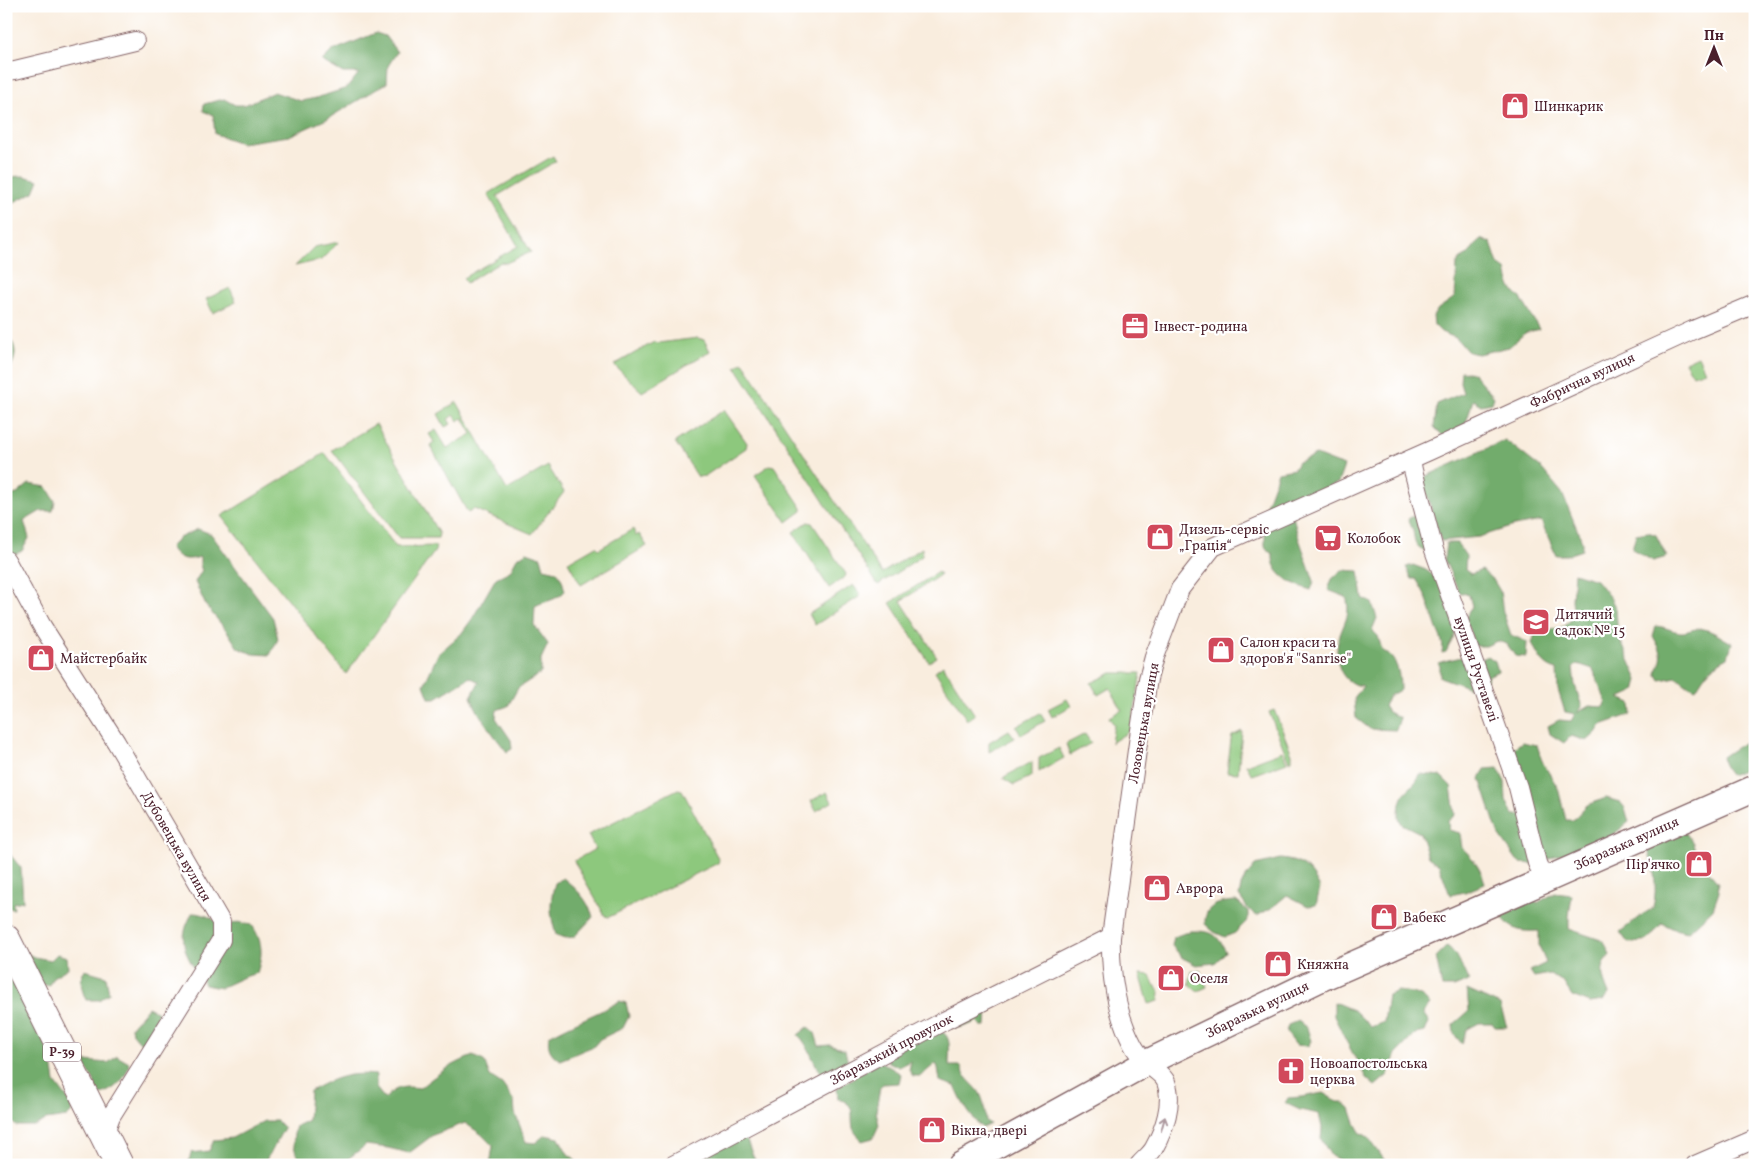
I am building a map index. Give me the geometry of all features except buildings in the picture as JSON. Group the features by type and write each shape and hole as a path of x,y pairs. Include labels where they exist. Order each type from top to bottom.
{"main road":[{"name":"Збаразька вулиця","path":"961,1165 1146,1063 1322,978 1755,788"},
{"name":"Р-39","path":"6,939 119,1165"}],"street":[{"path":"6,70 16,70 135,40"},
{"name":"Фабрична вулиця","path":"1411,458 1700,326 1755,304"},
{"name":"вулиця Руставелі","path":"1411,458 1434,550 1518,787 1537,863 1544,879"},
{"name":"Лозовецька вулиця","path":"1139,1165 1153,1150 1163,1128 1168,1107 1166,1080 1146,1063 1134,1046 1121,1018 1114,988 1110,954 1138,743 1148,679 1154,656 1180,589 1213,547 1411,458"},
{"name":"Дубовецька вулиця","path":"6,560 42,626 116,742 220,922 221,940 110,1116 104,1135"},
{"name":"Збаразький провулок","path":"673,1165 946,1020 1111,937"},
{"path":"1695,1165 1755,1139"}],"green space":[{"path":"376,33 385,36 397,52 388,66 387,83 327,119 289,136 241,143 215,134 213,115 203,111 204,104 224,99 235,105 244,105 274,92 301,101 347,88 359,73 343,73 322,61 332,51"},
{"path":"553,156 556,161 497,196 531,252 506,263 501,262 466,283 463,278 518,246 488,194"},
{"path":"23,176 39,180 34,192 6,206 6,177"},
{"path":"1481,239 1491,243 1498,264 1506,270 1512,290 1521,298 1539,329 1525,333 1509,347 1478,354 1468,352 1456,338 1441,332 1434,325 1433,316 1438,309 1455,297 1457,264"},
{"path":"339,242 321,260 295,266 314,247"},
{"path":"230,288 236,302 213,313 206,299"},
{"path":"6,333 13,344 15,354 6,375"},
{"path":"698,338 704,340 710,351 642,392 614,365 654,342"},
{"path":"1698,356 1705,371 1693,375 1685,362"},
{"path":"743,362 882,573 922,548 922,556 878,585 736,367"},
{"path":"1461,371 1473,373 1494,397 1492,403 1481,405 1473,400 1467,420 1462,428 1457,432 1443,436 1434,427 1437,404 1463,393 1460,383"},
{"path":"457,402 507,490 548,466 564,492 532,534 474,509 468,513 430,445 434,442 429,434 436,430 447,448 472,434 463,418 458,421 454,415 448,419 451,424 445,427 438,414"},
{"path":"724,410 747,443 746,448 705,476 698,477 675,442"},
{"path":"376,424 439,534 438,538 399,538 332,450"},
{"path":"1505,440 1542,469 1562,493 1582,541 1582,550 1567,555 1556,555 1541,521 1514,526 1479,537 1441,541 1422,478"},
{"path":"325,453 396,547 436,546 435,551 346,674 222,516"},
{"path":"1316,455 1344,466 1338,483 1297,500 1292,511 1297,533 1314,581 1311,590 1291,582 1276,568 1273,554 1265,547 1265,508 1278,472 1294,469 1298,462"},
{"path":"770,465 774,466 802,508 802,511 787,522 755,475"},
{"path":"29,484 47,487 55,501 53,511 41,511 24,521 29,538 22,551 11,556 6,546 6,496 17,494"},
{"path":"1417,514 1426,551 1416,543 1413,529 1408,519"},
{"path":"808,522 812,523 846,574 845,577 829,588 793,532"},
{"path":"198,529 211,534 273,618 278,639 270,655 253,654 238,648 227,631 206,606 195,582 202,570 200,557 191,559 179,557 170,547 179,538"},
{"path":"633,529 636,536 639,534 647,546 581,585 568,562 596,546 599,549"},
{"path":"1648,532 1656,535 1667,557 1653,561 1632,549 1636,534"},
{"path":"1446,543 1457,543 1466,556 1465,570 1471,574 1482,570 1494,581 1500,591 1503,612 1511,635 1527,642 1526,657 1515,656 1507,644 1497,641 1486,646 1475,646 1465,619 1472,606 1469,595 1459,592 1444,559"},
{"path":"527,552 541,557 544,568 557,571 565,591 555,599 535,606 534,625 548,644 541,659 541,673 518,688 508,706 497,710 496,718 511,740 512,749 507,752 483,719 471,697 479,682 470,677 436,698 429,698 424,685 438,654 461,634 496,578 510,571 517,558"},
{"path":"1413,565 1426,570 1440,581 1457,630 1446,652 1442,653 1442,641 1420,585 1416,579 1412,579 1406,567"},
{"path":"1342,570 1359,571 1363,598 1372,603 1377,618 1372,630 1378,636 1382,650 1392,658 1397,667 1400,690 1389,696 1384,706 1388,712 1400,718 1396,730 1370,729 1356,718 1354,698 1363,686 1353,684 1343,676 1337,653 1348,604 1346,597 1328,590 1332,579"},
{"path":"938,572 940,575 901,601 937,657 929,662 890,603"},
{"path":"1574,573 1596,580 1611,599 1616,609 1618,635 1638,680 1635,691 1620,698 1631,703 1632,714 1601,725 1596,733 1587,741 1571,736 1564,743 1550,734 1548,726 1559,720 1571,721 1575,714 1565,712 1558,690 1557,670 1545,663 1532,643 1535,634 1565,626 1574,616 1572,600","holes":["1578,664 1593,669 1606,702 1603,707 1589,706 1577,713 1582,707 1575,685 1573,668"]},
{"path":"853,585 860,594 859,597 815,625 809,614"},
{"path":"1656,626 1680,632 1694,629 1711,631 1732,643 1728,657 1709,670 1696,689 1677,677 1660,680 1656,673 1661,662 1661,654 1653,636"},
{"path":"1467,655 1482,659 1488,656 1495,661 1498,671 1488,676 1484,694 1440,677 1440,666 1438,663"},
{"path":"943,665 975,715 967,720 935,671"},
{"path":"1112,673 1141,673 1131,730 1111,743 1114,725 1109,717 1122,710 1110,688 1098,695 1091,683"},
{"path":"1067,699 1071,706 1052,717 1048,709"},
{"path":"1274,710 1292,754 1292,760 1289,762 1269,712"},
{"path":"1040,713 1045,721 1021,735 1016,727"},
{"path":"1009,730 1015,738 989,752 989,742"},
{"path":"1242,731 1238,773 1227,772 1232,736"},
{"path":"1085,734 1091,743 1070,755 1066,744"},
{"path":"1755,734 1755,765 1730,775 1724,767 1722,757"},
{"path":"1522,742 1537,745 1543,763 1558,788 1566,820 1573,820 1587,805 1606,798 1620,802 1625,808 1629,822 1609,838 1577,850 1555,856 1537,864 1519,863 1498,833 1480,779 1485,769 1498,768 1505,782 1506,800 1513,815 1521,815 1511,770 1514,748"},
{"path":"1059,748 1064,758 1039,772 1039,758"},
{"path":"1282,751 1287,762 1252,775 1246,765"},
{"path":"1032,762 1032,776 1014,785 1004,779 1004,777"},
{"path":"1420,774 1441,776 1451,786 1455,815 1448,821 1449,830 1460,833 1462,848 1476,864 1485,884 1465,892 1450,895 1439,865 1428,857 1420,833 1402,824 1399,819 1402,797 1415,783"},
{"path":"678,789 682,790 719,860 718,863 609,917 605,916 574,861 595,849 588,835"},
{"path":"827,792 832,802 816,811 811,801"},
{"path":"1685,832 1693,843 1697,857 1718,883 1719,892 1713,909 1688,932 1674,929 1662,923 1648,940 1628,943 1620,932 1653,908 1654,876 1646,845"},
{"path":"6,845 8,852 21,868 23,901 13,903 14,909 9,908 6,902"},
{"path":"1280,859 1300,864 1313,875 1320,888 1316,905 1308,906 1287,895 1273,907 1257,916 1248,909 1239,896 1241,886 1255,865"},
{"path":"563,878 581,895 593,917 574,937 566,938 556,935 551,909 555,883"},
{"path":"1555,893 1572,895 1569,929 1604,941 1610,955 1606,960 1603,970 1609,994 1603,1001 1590,1003 1572,996 1563,982 1550,974 1534,977 1530,971 1546,963 1539,946 1539,931 1515,929 1498,912 1529,897 1537,903"},
{"path":"1236,901 1248,911 1248,920 1235,933 1225,937 1214,932 1205,924 1207,912 1214,905"},
{"path":"192,913 209,917 224,927 238,922 252,925 261,948 257,973 220,988 205,985 189,960 184,946 186,929"},
{"path":"1190,931 1204,931 1212,934 1219,940 1226,952 1215,963 1196,965 1183,958 1172,946 1174,937"},
{"path":"1447,946 1457,957 1469,981 1454,987 1442,987 1436,957"},
{"path":"25,952 34,957 51,960 57,954 67,957 68,968 53,977 49,985 39,985"},
{"path":"6,966 50,1049 55,1082 70,1102 72,1112 67,1117 46,1120 34,1126 16,1126 6,1116"},
{"path":"85,970 106,976 109,993 99,1000 86,1000 81,981"},
{"path":"1200,970 1207,987 1198,991 1189,984 1192,971"},
{"path":"1140,974 1150,975 1154,985 1160,992 1159,1001 1149,1004"},
{"path":"1467,990 1500,1005 1507,1027 1495,1027 1492,1023 1479,1023 1466,1030 1462,1044 1454,1034 1453,1025 1469,1011"},
{"path":"1398,991 1416,994 1427,1001 1430,1005 1423,1013 1429,1022 1425,1032 1415,1034 1396,1054 1388,1075 1375,1086 1366,1078 1345,1039 1334,1016 1334,1002 1355,1011 1371,1027 1384,1022 1388,995"},
{"path":"620,1001 626,1003 629,1016 623,1028 600,1039 594,1046 560,1060 552,1053 548,1044 549,1036"},
{"path":"985,1003 987,1012 986,1026 981,1026 977,1021 964,1027 950,1027"},
{"path":"148,1007 158,1012 150,1037 141,1043 132,1033 131,1027"},
{"path":"1298,1021 1307,1028 1311,1041 1308,1046 1296,1045 1286,1032 1288,1025"},
{"path":"920,1026 938,1030 947,1037 949,1042 949,1066 961,1066 966,1077 981,1096 986,1121 990,1124 982,1128 966,1108 955,1086 940,1081 936,1063 921,1076 913,1076 909,1070 911,1061 899,1067 887,1061 906,1031"},
{"path":"808,1027 815,1033 819,1046 830,1045 845,1050 848,1063 839,1072 822,1075 798,1035"},
{"path":"117,1056 129,1063 126,1074 119,1084 109,1091 98,1095 94,1080 85,1067 86,1061 108,1063"},
{"path":"473,1056 484,1061 490,1076 502,1084 514,1101 515,1113 526,1142 535,1143 545,1135 559,1138 568,1154 575,1159 577,1165 490,1165 493,1146 481,1134 465,1123 433,1135 409,1153 366,1145 340,1165 304,1165 300,1163 293,1141 296,1126 308,1120 310,1091 349,1075 376,1075 376,1088 385,1099 397,1089 420,1088 445,1070"},
{"path":"880,1061 901,1074 899,1083 883,1084 880,1087 876,1111 879,1125 873,1138 862,1141 853,1128 852,1110 848,1104 838,1098 837,1088"},
{"path":"1323,1093 1338,1102 1343,1102 1350,1108 1360,1132 1368,1137 1388,1165 1350,1165 1331,1156 1321,1139 1322,1128 1319,1114 1300,1110 1285,1103 1288,1098"},
{"path":"264,1121 277,1121 284,1128 265,1162 261,1165 188,1165 191,1153 209,1151 214,1140 232,1138"},
{"path":"743,1132 757,1165 735,1165 721,1160 712,1165 659,1165"}],"railway":[{"path":"6,1147 10,1165"}],"place":[{"name":"Шинкарик","path":"1515,106"},
{"name":"Інвест-родина","path":"1135,326"},
{"name":"Дизель-сервіс „Грація“","path":"1160,537"},
{"name":"Колобок","path":"1328,538"},
{"name":"Дитячий садок № 15","path":"1536,622"},
{"name":"Салон краси та здоров'я \"Sanrise\"","path":"1221,650"},
{"name":"Майстербайк","path":"41,658"},
{"name":"Пір'ячко","path":"1699,864"},
{"name":"Аврора","path":"1157,888"},
{"name":"Вабекс","path":"1384,917"},
{"name":"Княжна","path":"1278,964"},
{"name":"Оселя","path":"1171,978"},
{"name":"Новоапостольська церква","path":"1291,1071"},
{"name":"Вікна, двері","path":"932,1130"}]}
